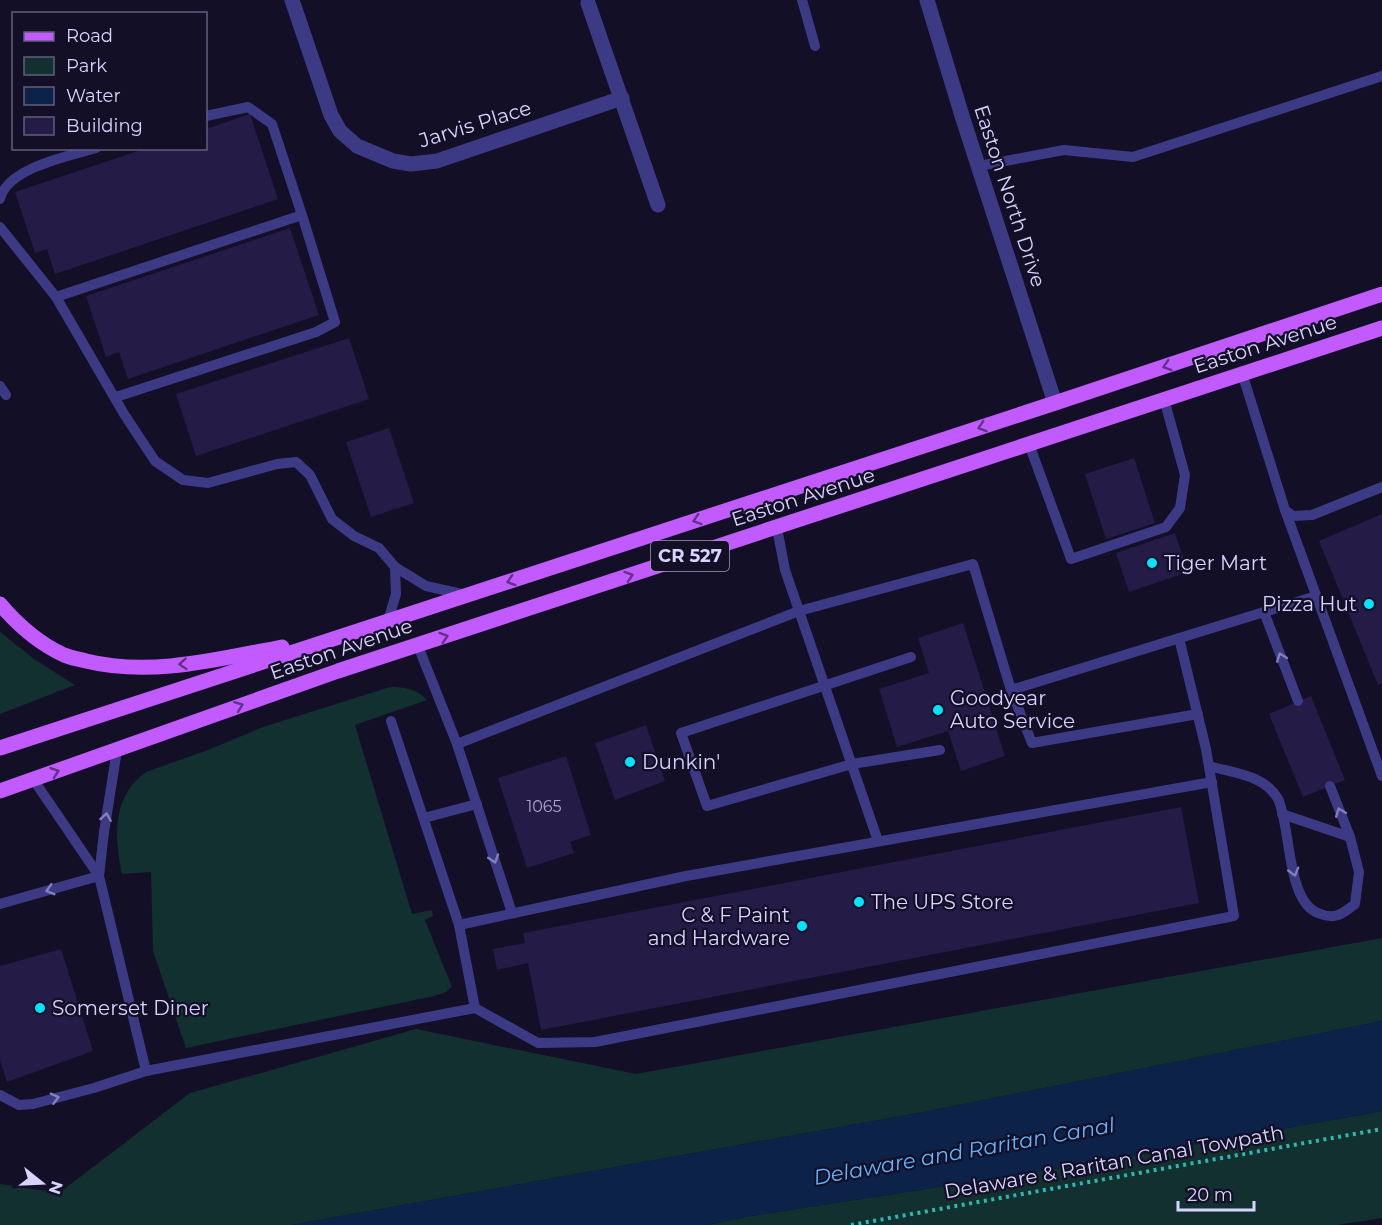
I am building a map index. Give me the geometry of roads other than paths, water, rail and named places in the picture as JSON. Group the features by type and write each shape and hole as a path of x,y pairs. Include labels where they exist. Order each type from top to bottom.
{"main road":[{"name":"Easton Avenue","path":"0,748 1382,294"},
{"name":"Easton Avenue","path":"0,791 338,671 1382,328"},
{"path":"0,604 31,634 65,656 107,666 151,667 198,663 344,635"}],"street":[{"name":"Jarvis Place","path":"292,0 331,115 340,131 357,146 393,161 411,164 437,161 622,98"},
{"name":"Easton North Drive","path":"927,0 1055,403"},
{"path":"588,3 658,206"}],"lane":[{"path":"802,0 815,46"},
{"path":"979,166 1064,150 1133,157 1382,76"},
{"path":"116,397 316,332 335,322 272,124 248,107 207,116"},
{"path":"0,199 2,190 31,167 89,150"},
{"path":"56,297 302,215"},
{"path":"0,227 56,297 124,414 155,461 183,480 208,483 277,464 296,462 310,476 332,519 354,536 379,548 395,567 426,586 466,595"},
{"path":"1242,374 1285,510 1382,776"},
{"path":"1029,444 1071,559 1082,556 1167,527 1180,508 1185,475 1164,399"},
{"path":"1285,510 1293,516 1312,515 1382,488"},
{"path":"777,528 785,570 878,841"},
{"path":"457,744 799,611 973,564 1011,690 1032,743 1197,714"},
{"path":"388,621 396,594 395,567"},
{"path":"1011,690 1316,596"},
{"path":"1263,612 1298,702"},
{"path":"0,1095 20,1105 33,1104 146,1071 476,1008 538,1043 595,1042 1234,916 1209,766 1179,638"},
{"path":"418,646 457,744 512,913"},
{"path":"911,657 681,733 707,806 852,764 940,750"},
{"path":"391,721 459,925 476,1008"},
{"path":"117,750 99,876 146,1071"},
{"path":"1209,766 1259,779 1277,799 1288,851 1302,899 1314,911 1329,918 1342,914 1355,904 1359,872 1350,837 1330,786"},
{"path":"33,779 99,876"},
{"path":"459,925 686,876 1212,782"},
{"path":"424,818 477,804"},
{"path":"1282,814 1350,837"},
{"path":"0,904 99,876"}],"water":[{"name":"Delaware and Raritan Canal","path":"1382,1021 1382,1111 1074,1166 745,1217 708,1225 291,1225 924,1112"}],"place":[{"name":"Tiger Mart","path":"1152,563"},
{"name":"Pizza Hut","path":"1369,604"},
{"name":"Goodyear Auto Service","path":"938,710"},
{"name":"Dunkin'","path":"630,762"},
{"name":"The UPS Store","path":"859,902"},
{"name":"C & F Paint and Hardware","path":"802,926"},
{"name":"Somerset Diner","path":"40,1008"}]}
